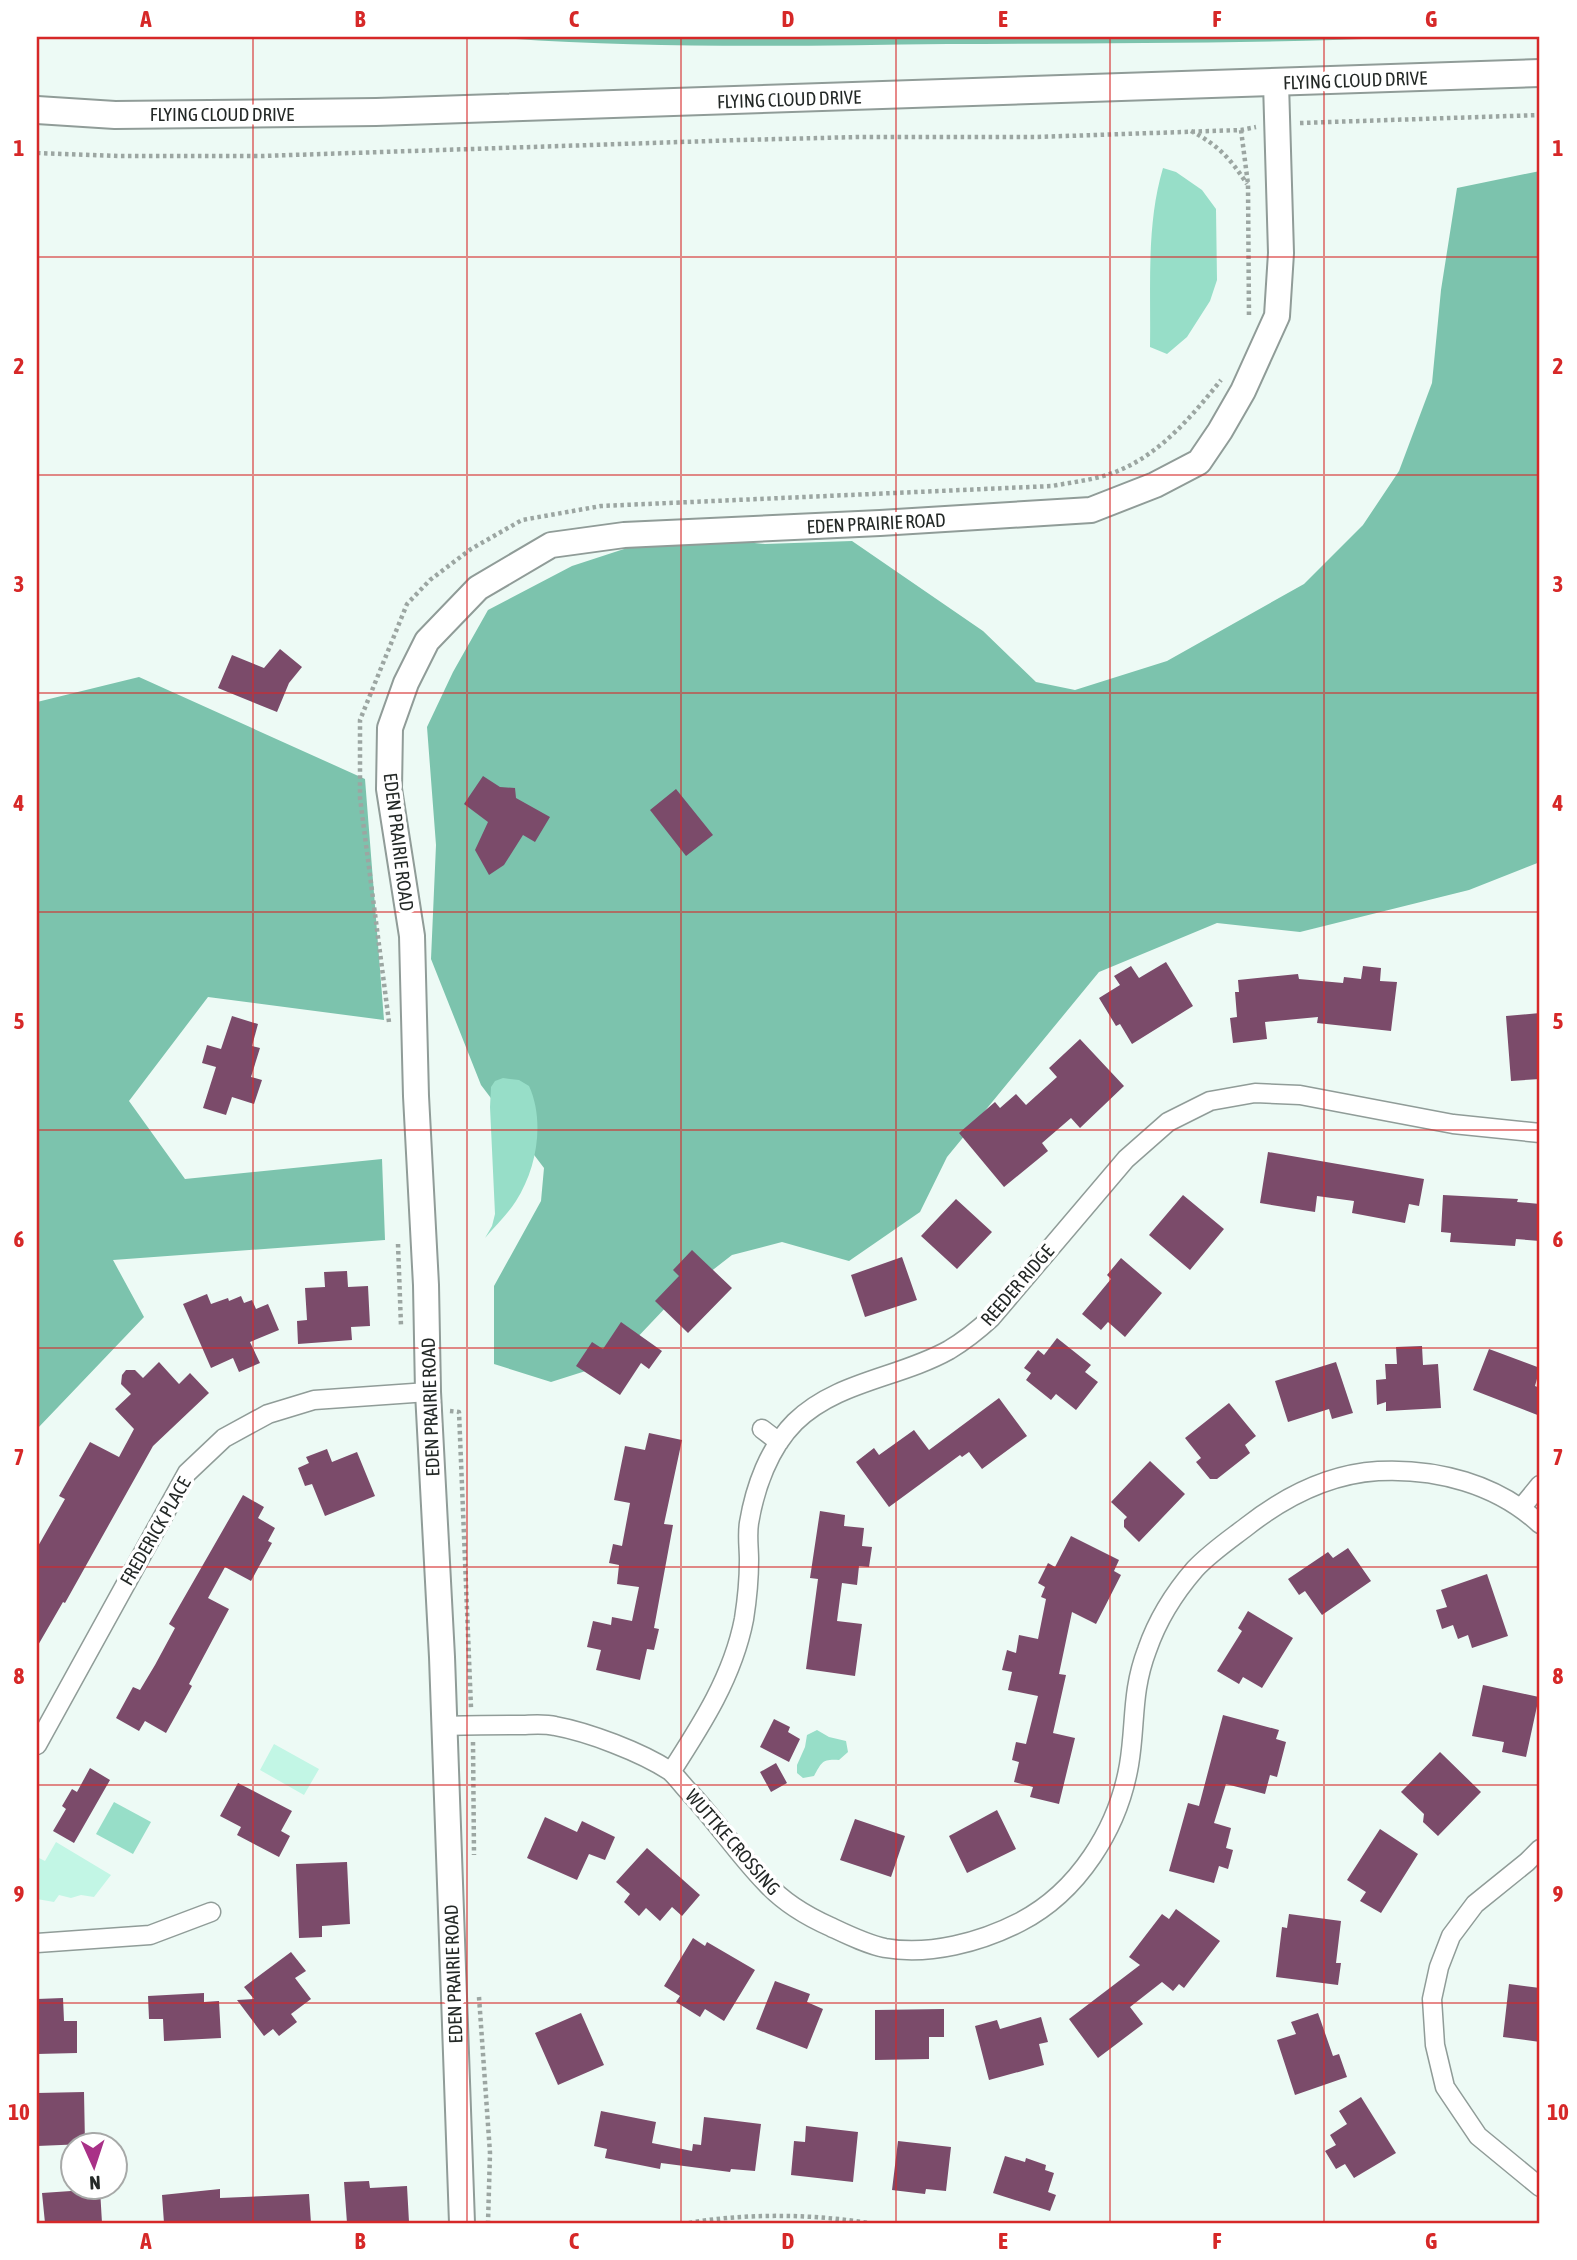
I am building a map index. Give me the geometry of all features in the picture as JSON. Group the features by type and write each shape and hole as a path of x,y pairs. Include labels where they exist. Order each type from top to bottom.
{"main road":[{"name":"FLYING CLOUD DRIVE","path":"37,110 115,115 281,114 1540,74"}],"street":[{"name":"EDEN PRAIRIE ROAD","path":"462,2223 445,1726 428,1392 412,936 389,789 390,728 406,683 427,641 478,588 551,545 624,535 1090,510 1155,485 1199,462 1243,391 1277,316 1281,253 1276,83"},
{"name":"REEDER RIDGE","path":"671,1772 709,1713 732,1660 744,1618 749,1572 749,1524 766,1463 779,1442 794,1423 813,1407 859,1384 947,1351 970,1336 991,1318 1126,1159 1168,1122 1210,1101 1255,1093 1300,1095 1453,1124 1540,1133"},
{"name":"FREDERICK PLACE","path":"37,1745 187,1473 224,1438 268,1415 314,1400 428,1392"},
{"path":"762,1429 779,1442"},
{"name":"WUTTKE CROSSING","path":"445,1726 552,1725 609,1741 671,1772 765,1884 791,1907 858,1940 886,1948 924,1950 957,1944 991,1935 1022,1921 1048,1903 1083,1868 1102,1840 1119,1801 1129,1765 1135,1686 1147,1648 1166,1610 1195,1569 1260,1516 1320,1483 1356,1472 1404,1470 1464,1480 1522,1507 1540,1524"},
{"path":"1522,1507 1540,1485"},
{"path":"1540,1849 1475,1904 1451,1936 1433,1999 1435,2045 1445,2087 1478,2136 1540,2187"},
{"path":"37,1943 150,1935 211,1912"}],"path":[{"path":"37,153 262,156 859,137 1036,137 1241,130 1278,124 1540,115"},
{"path":"1190,131 1218,146 1248,184"},
{"path":"689,2223 714,2218 777,2216 869,2223"}],"shaded area":[{"path":"488,37 1414,37 1240,42 775,46 660,45"},
{"path":"1163,168 1176,172 1202,190 1216,209 1217,280 1210,301 1187,337 1167,354 1150,347 1152,234"},
{"path":"1540,171 1540,862 1469,890 1300,932 1217,923 1099,972 947,1157 920,1212 849,1261 782,1242 732,1255 669,1304 614,1362 551,1382 494,1364 494,1286 541,1201 544,1168 481,1085 431,959 436,845 427,727 453,672 488,610 572,566 670,534 765,544 852,541 983,631 1036,682 1075,690 1167,661 1304,584 1363,525 1399,471 1432,383 1441,290 1457,188"},
{"path":"139,677 365,779 384,1020 208,997 129,1101 185,1179 382,1159 385,1240 113,1260 144,1317 37,1429 37,702"},
{"path":"503,1078 519,1080 529,1086 537,1114 536,1144 529,1174 516,1201 485,1238 495,1214 491,1087 495,1081"},
{"path":"817,1730 829,1737 846,1741 848,1752 839,1760 823,1762 814,1776 803,1778 797,1773 797,1765 807,1735"},
{"path":"274,1744 319,1769 304,1795 260,1770"},
{"path":"114,1802 151,1822 133,1854 96,1834"},
{"path":"56,1842 111,1875 94,1897 81,1895 71,1898 59,1895 54,1902 37,1899 37,1857 45,1861"}],"building":[{"path":"280,649 302,667 289,683 277,712 218,688 232,655 264,668"},
{"path":"483,776 500,787 515,788 516,798 550,817 535,842 523,835 504,865 489,875 475,850 488,822 464,804"},
{"path":"676,789 713,835 686,856 650,810"},
{"path":"1166,962 1193,1006 1132,1044 1120,1024 1116,1026 1099,998 1120,985 1114,976 1131,966 1139,978"},
{"path":"1363,966 1381,968 1380,981 1397,982 1391,1031 1317,1023 1318,1017 1265,1022 1267,1039 1233,1043 1230,1018 1237,1017 1235,992 1239,992 1238,980 1298,974 1299,979 1343,983 1344,977 1361,979"},
{"path":"1540,1013 1540,1079 1511,1081 1506,1016"},
{"path":"232,1016 258,1024 252,1046 260,1048 251,1077 262,1080 254,1104 232,1097 226,1115 203,1108 216,1067 202,1063 207,1045 221,1049"},
{"path":"1080,1039 1124,1086 1080,1128 1071,1118 1042,1143 1048,1151 1004,1187 959,1133 995,1102 1000,1108 1016,1094 1026,1105 1057,1077 1049,1068"},
{"path":"1268,1152 1424,1179 1419,1206 1409,1204 1405,1223 1352,1213 1354,1201 1317,1196 1315,1212 1260,1203"},
{"path":"1183,1195 1224,1229 1190,1270 1149,1235"},
{"path":"1443,1195 1518,1199 1517,1202 1540,1204 1540,1241 1516,1239 1515,1246 1450,1242 1451,1233 1441,1232"},
{"path":"956,1199 992,1232 957,1269 921,1236"},
{"path":"692,1250 732,1288 688,1333 655,1301 679,1276 673,1270"},
{"path":"902,1257 917,1300 865,1317 851,1275"},
{"path":"1121,1258 1162,1293 1125,1337 1108,1322 1101,1330 1082,1314 1111,1279 1107,1275"},
{"path":"347,1271 348,1287 368,1286 370,1326 351,1327 352,1340 298,1344 297,1321 307,1320 305,1288 325,1287 324,1272"},
{"path":"207,1294 211,1304 241,1296 244,1303 252,1300 256,1309 268,1304 279,1330 250,1342 260,1363 239,1372 233,1358 211,1368 183,1304"},
{"path":"621,1322 662,1351 649,1369 641,1363 620,1395 576,1366 592,1342 603,1349"},
{"path":"1057,1338 1091,1365 1085,1372 1098,1382 1076,1410 1056,1394 1051,1400 1026,1380 1031,1373 1024,1368 1038,1350 1044,1355"},
{"path":"1422,1346 1423,1365 1438,1364 1441,1408 1386,1411 1386,1402 1377,1405 1376,1380 1386,1379 1385,1364 1397,1364 1396,1347"},
{"path":"1489,1349 1540,1368 1535,1386 1540,1388 1540,1416 1473,1390"},
{"path":"159,1362 179,1384 190,1373 209,1393 153,1446 65,1603 63,1602 37,1647 37,1548 65,1499 59,1496 90,1442 119,1457 134,1429 115,1409 131,1394 121,1384 122,1375 126,1370 135,1370 143,1378"},
{"path":"1336,1362 1353,1413 1332,1419 1329,1409 1288,1422 1275,1381"},
{"path":"999,1398 1027,1436 982,1469 969,1452 962,1457 960,1455 889,1507 856,1462 874,1448 879,1455 914,1430 929,1450"},
{"path":"1229,1403 1256,1436 1245,1445 1250,1453 1217,1479 1210,1479 1196,1462 1201,1458 1185,1438"},
{"path":"649,1433 682,1440 664,1524 673,1525 654,1628 659,1629 654,1650 647,1649 640,1680 596,1670 601,1650 587,1647 593,1621 611,1625 612,1617 632,1621 639,1587 617,1584 619,1565 609,1563 613,1544 622,1546 630,1503 614,1500 625,1446 645,1450"},
{"path":"327,1449 332,1462 357,1452 375,1496 325,1516 312,1484 305,1486 298,1468 309,1463 306,1457"},
{"path":"1150,1461 1185,1494 1139,1542 1124,1527 1127,1517 1111,1502"},
{"path":"243,1495 264,1507 258,1518 275,1528 268,1541 272,1543 251,1581 225,1567 208,1598 229,1609 189,1684 192,1686 166,1733 145,1721 139,1731 116,1718 133,1687 140,1690 155,1665 175,1628 169,1624"},
{"path":"820,1511 845,1515 844,1526 864,1528 862,1546 872,1547 869,1567 859,1566 857,1585 842,1583 837,1621 862,1624 855,1676 806,1669 818,1579 810,1578"},
{"path":"1071,1536 1119,1560 1114,1571 1121,1575 1096,1624 1072,1612 1059,1674 1066,1675 1053,1733 1075,1738 1059,1804 1030,1797 1033,1787 1014,1782 1019,1762 1012,1760 1016,1742 1026,1744 1038,1696 1008,1690 1012,1672 1002,1670 1007,1650 1016,1653 1019,1635 1038,1639 1046,1599 1041,1597 1045,1587 1038,1583 1048,1563 1055,1567"},
{"path":"1348,1548 1371,1581 1322,1615 1305,1591 1299,1595 1288,1579 1328,1552 1333,1558"},
{"path":"1487,1574 1508,1636 1472,1648 1468,1635 1458,1639 1453,1625 1442,1629 1436,1610 1447,1607 1441,1590"},
{"path":"1248,1611 1293,1638 1262,1688 1243,1677 1239,1684 1217,1671 1242,1631 1238,1628"},
{"path":"1483,1685 1539,1697 1526,1757 1502,1752 1504,1742 1472,1736"},
{"path":"1223,1715 1279,1730 1276,1739 1286,1742 1277,1777 1270,1775 1265,1794 1226,1784 1214,1823 1231,1828 1226,1848 1233,1850 1228,1869 1219,1866 1214,1883 1169,1871 1188,1803 1199,1806"},
{"path":"774,1719 790,1727 788,1732 800,1739 789,1762 760,1747"},
{"path":"1440,1752 1481,1792 1438,1836 1423,1822 1424,1814 1401,1792"},
{"path":"776,1763 787,1783 771,1792 760,1772"},
{"path":"90,1768 110,1780 74,1843 53,1831 66,1809 62,1806 72,1789 77,1792"},
{"path":"238,1783 292,1811 281,1831 290,1836 279,1857 237,1835 241,1827 220,1816"},
{"path":"997,1810 1016,1849 967,1873 949,1836"},
{"path":"545,1817 577,1832 582,1821 615,1837 605,1860 589,1854 577,1880 527,1858"},
{"path":"855,1819 905,1836 891,1877 840,1860"},
{"path":"1380,1829 1418,1854 1381,1913 1360,1901 1366,1892 1347,1880"},
{"path":"647,1848 700,1895 682,1916 672,1907 660,1921 646,1908 639,1916 624,1902 630,1894 616,1882"},
{"path":"347,1862 350,1924 322,1926 322,1937 299,1938 296,1864"},
{"path":"1176,1909 1220,1941 1184,1988 1179,1984 1173,1991 1162,1982 1130,2007 1143,2024 1098,2058 1069,2019 1140,1965 1129,1957 1162,1914 1169,1919"},
{"path":"1289,1914 1341,1921 1336,1963 1341,1963 1338,1985 1276,1977 1282,1927 1287,1928"},
{"path":"693,1938 705,1946 707,1942 755,1970 724,2021 705,2009 700,2017 676,2002 680,1996 664,1986"},
{"path":"291,1952 306,1971 295,1978 311,1999 291,2014 297,2022 279,2036 273,2029 264,2036 237,2000 254,1999 244,1987"},
{"path":"775,1981 810,1994 807,2002 823,2009 807,2049 756,2029"},
{"path":"1509,1984 1540,1988 1540,2042 1503,2037"},
{"path":"204,1993 204,2002 219,2001 221,2038 164,2041 163,2019 149,2019 148,1996"},
{"path":"63,1998 64,2021 77,2021 77,2053 37,2054 37,1999"},
{"path":"944,2009 944,2037 929,2037 929,2059 875,2060 875,2010"},
{"path":"581,2013 604,2065 558,2085 535,2033"},
{"path":"1318,2013 1333,2056 1339,2054 1347,2077 1295,2095 1277,2040 1296,2034 1291,2022"},
{"path":"1041,2017 1048,2042 1039,2044 1044,2065 989,2080 975,2026 997,2020 1000,2029"},
{"path":"84,2092 85,2130 60,2130 60,2145 37,2146 37,2093"},
{"path":"1361,2097 1396,2153 1354,2178 1345,2164 1336,2169 1325,2151 1336,2145 1330,2135 1347,2124 1339,2111"},
{"path":"601,2111 656,2122 652,2143 692,2151 693,2144 701,2145 704,2117 761,2124 755,2171 731,2169 730,2172 661,2163 660,2169 605,2158 607,2149 594,2146"},
{"path":"806,2126 858,2132 853,2182 791,2175 794,2141 805,2142"},
{"path":"898,2141 951,2147 946,2191 926,2189 925,2194 892,2190"},
{"path":"1005,2156 1025,2162 1026,2158 1046,2165 1045,2170 1054,2173 1048,2192 1056,2195 1050,2211 993,2193"},
{"path":"369,2181 370,2188 407,2186 409,2222 347,2223 344,2182"},
{"path":"220,2189 220,2198 309,2194 311,2223 164,2223 162,2195"},
{"path":"60,2192 60,2200 101,2200 102,2223 45,2223 42,2193"}]}
